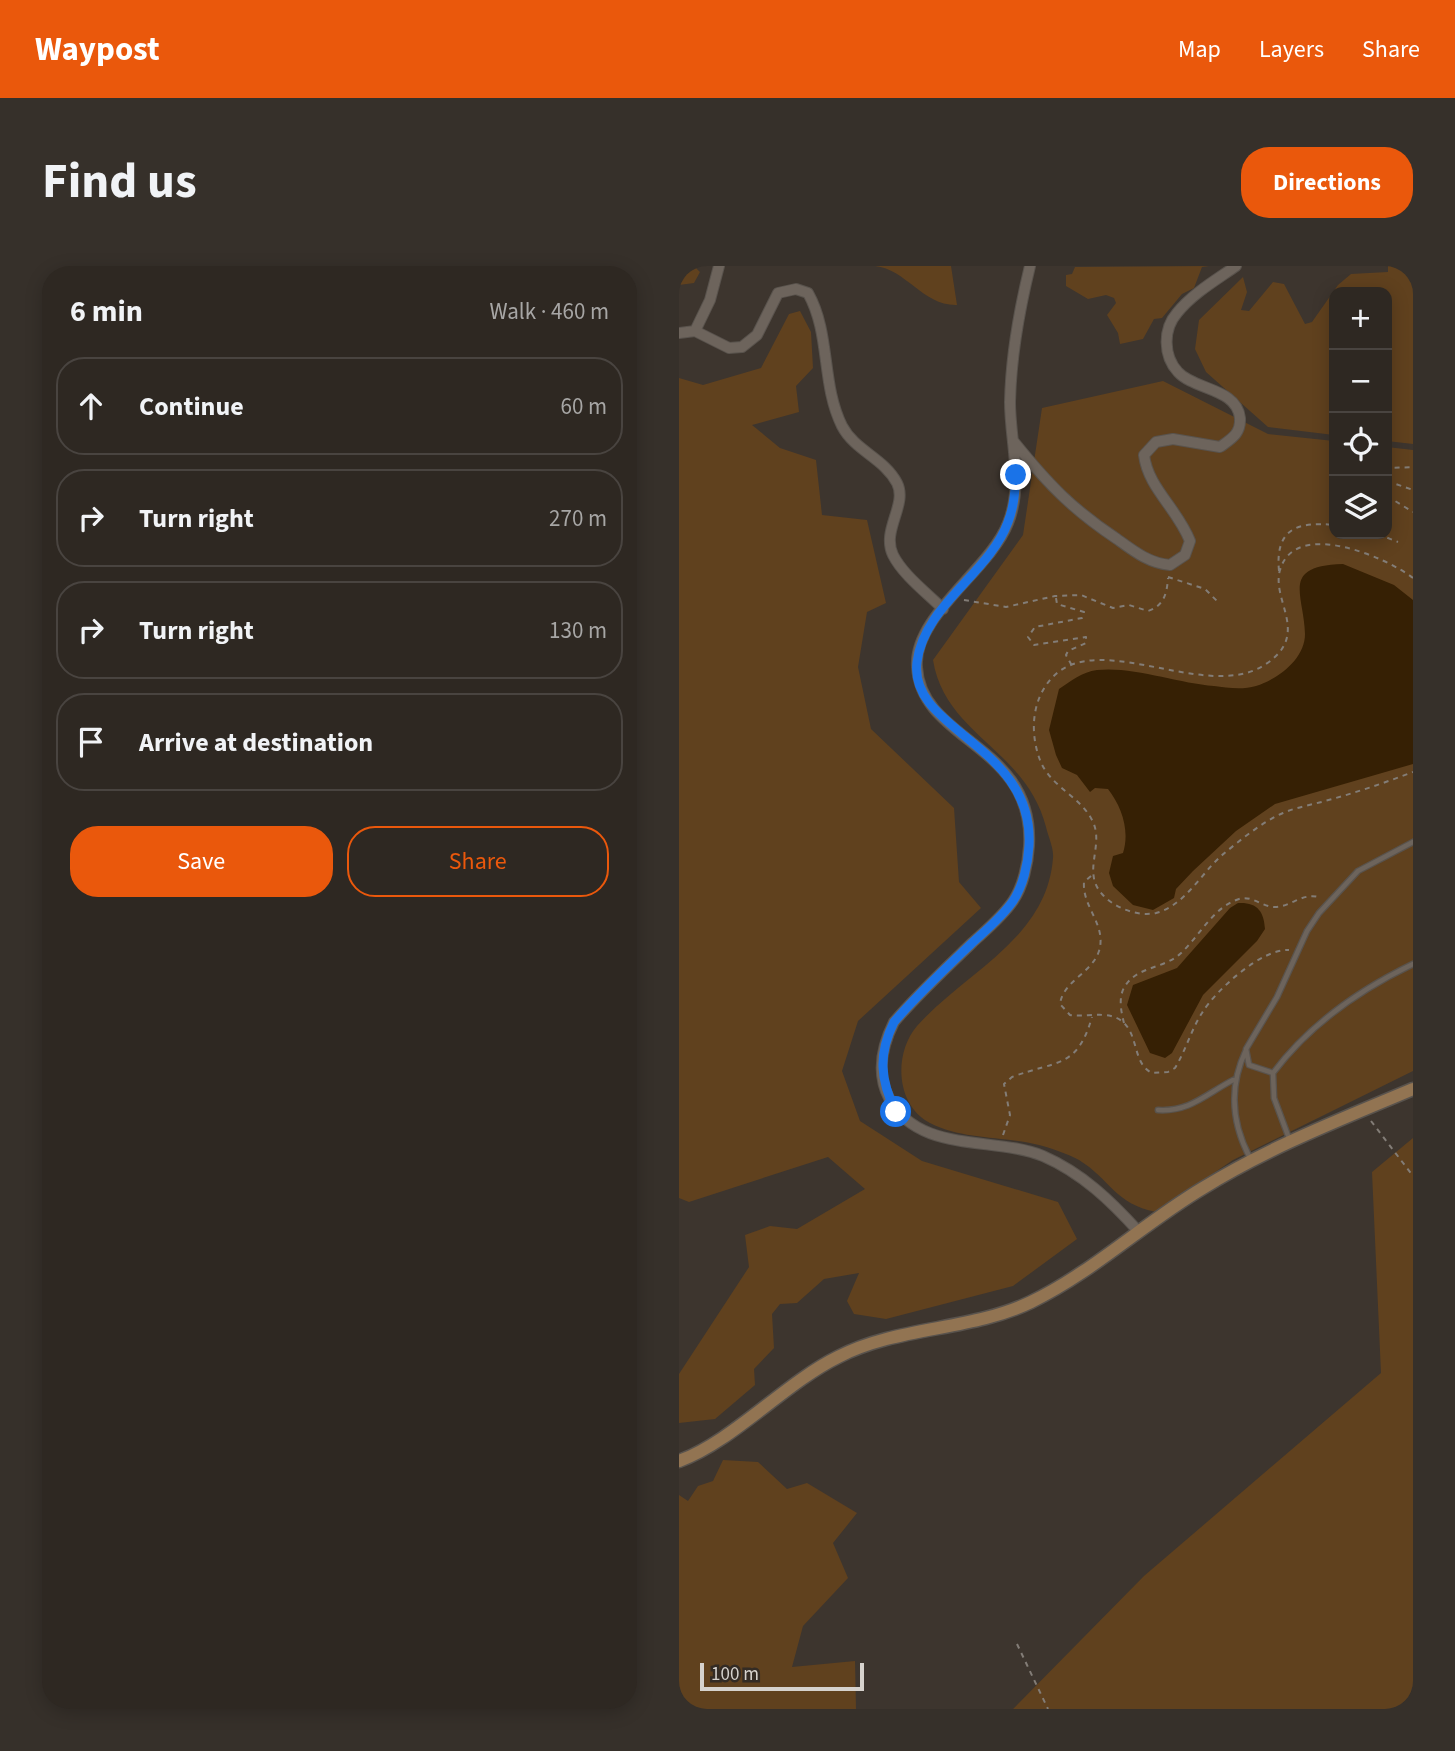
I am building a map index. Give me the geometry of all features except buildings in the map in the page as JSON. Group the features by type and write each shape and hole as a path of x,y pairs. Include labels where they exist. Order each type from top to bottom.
{"main road":[{"path":"679,1461 729,1431 808,1373 840,1355 873,1343 1005,1312 1029,1303 1060,1286 1202,1188 1291,1142 1413,1089"}],"street":[{"path":"695,331 710,300 719,266"},
{"path":"1030,266 1018,315 1011,363 1010,406 1015,485 1008,524 993,548 922,638 916,665 920,689 931,708 993,758 1016,788 1027,808 1029,854 1013,900 894,1022 883,1043 884,1088 896,1112 919,1129 961,1142 1041,1156 1075,1172 1112,1202 1139,1232"},
{"path":"1014,442 1048,484 1077,512 1152,563 1170,565 1185,555 1190,541 1182,519 1150,479 1144,455 1156,442 1173,439 1220,447 1235,437 1240,426 1239,411 1227,397 1178,373 1168,355 1165,337 1176,314 1203,289 1236,266"},
{"path":"679,333 695,331 729,348 742,347 757,335 778,293 796,289 808,293 818,312 832,404 843,429 860,448 884,464 898,485 898,503 889,540 892,553 943,609"}],"lane":[{"path":"1252,1161 1236,1117 1234,1080 1246,1049 1277,997 1307,931 1328,901 1358,871 1413,842"},
{"path":"1291,1142 1274,1098 1273,1073 1309,1033 1339,1008 1413,964"},
{"path":"1246,1049 1249,1065 1273,1073"},
{"path":"1158,1110 1176,1111 1193,1105 1234,1080"}],"path":[{"path":"1392,468 1413,467"},
{"path":"1392,483 1413,490"},
{"path":"1392,499 1413,512"},
{"path":"1329,525 1307,525 1287,533 1277,553 1289,616 1288,632 1273,659 1253,671 1223,676 1106,659 1072,665 1058,672 1045,685 1035,714 1034,734 1041,763 1049,776 1093,822 1096,837 1092,875 1104,897 1133,912 1159,912 1184,896 1221,856 1280,814 1413,772"},
{"path":"1390,539 1398,542"},
{"path":"1279,574 1292,551 1305,545 1324,545 1361,551 1397,566 1413,578"},
{"path":"957,593 966,601 1006,607 1055,596 1081,596 1113,608 1129,605 1148,611 1157,608 1162,601 1168,591 1168,578 1193,583 1205,589 1218,602"},
{"path":"1055,596 1057,604 1084,612 1082,618 1035,627 1028,638 1034,645 1086,637 1086,643 1068,651 1066,655 1072,665"},
{"path":"1092,875 1084,883 1083,895 1099,923 1099,950 1094,961 1061,996 1059,1004 1070,1016 1111,1016 1124,1024 1135,1039 1145,1070 1168,1072 1181,1058 1202,1012 1232,979 1272,954 1285,949 1298,951"},
{"path":"1124,1024 1120,999 1123,988 1133,976 1179,955 1215,915 1232,902 1242,898 1274,907 1314,895 1328,901"},
{"path":"999,1148 1010,1115 1004,1084 1012,1077 1072,1057 1080,1049 1092,1016"},
{"path":"1363,1110 1413,1176"},
{"path":"1017,1644 1048,1709"}],"shaded area":[{"path":"679,266 694,266 700,272 694,283 679,285"},
{"path":"875,266 951,266 957,305 934,300 896,274"},
{"path":"1209,266 1202,267 1194,288 1182,294 1162,318 1154,319 1143,339 1120,344 1118,333 1107,315 1116,303 1114,298 1106,295 1088,299 1066,286 1066,275 1072,274 1075,267"},
{"path":"1388,266 1413,266 1413,444 1392,442 1392,287 1337,287 1351,274 1388,272"},
{"path":"1243,277 1247,292 1241,310 1249,311 1273,282 1284,284 1305,324 1312,322 1329,298 1329,434 1268,427 1206,372 1195,349 1199,320"},
{"path":"800,311 811,332 813,368 796,386 799,412 752,425 780,448 816,460 822,515 867,520 886,603 867,612 858,667 871,729 954,808 959,882 981,908 858,1021 842,1071 860,1121 922,1161 1058,1202 1077,1239 1013,1286 886,1319 854,1314 847,1301 859,1273 824,1279 797,1303 780,1304 772,1314 774,1348 754,1369 755,1385 715,1419 679,1423 679,1374 749,1267 745,1235 770,1226 797,1229 865,1189 828,1157 689,1202 679,1198 679,378 703,385 761,368 789,314"},
{"path":"1163,381 1268,434 1329,440 1329,539 1392,539 1392,448 1413,450 1413,1071 1233,1160 1156,1212 1131,1203 1090,1167 1065,1153 1025,1142 969,1135 930,1123 910,1105 902,1079 904,1051 917,1026 1020,933 1036,911 1047,886 1053,858 1051,842 1036,801 1022,779 953,707 940,686 933,660 1023,535 1042,408"},
{"path":"1343,564 1394,585 1413,600 1413,764 1275,804 1236,831 1193,871 1176,889 1174,898 1153,910 1133,905 1113,886 1109,873 1113,856 1123,853 1125,845 1125,828 1117,804 1108,789 1095,788 1090,792 1077,775 1062,768 1056,755 1049,730 1059,689 1086,673 1111,669 1230,688 1264,683 1289,667 1304,643 1300,595 1303,576 1310,570 1323,566"},
{"path":"1238,903 1255,906 1263,917 1265,929 1257,941 1203,995 1172,1053 1165,1058 1150,1053 1127,1005 1133,985 1177,968 1230,908"},
{"path":"1413,1138 1413,1709 1013,1709 1144,1576 1381,1373 1372,1172"},
{"path":"723,1460 758,1462 787,1489 807,1483 857,1513 833,1543 848,1578 803,1626 792,1667 855,1661 856,1709 679,1709 679,1495 688,1501 698,1486 713,1481"}],"route":[{"path":"896,1112 884,1088 883,1043 894,1022 912,1000 996,920 1013,900 1024,877 1029,854 1027,808 1016,788 993,758 931,708 920,689 916,665 922,638 993,548 1008,524 1014,503 1016,475"}]}
